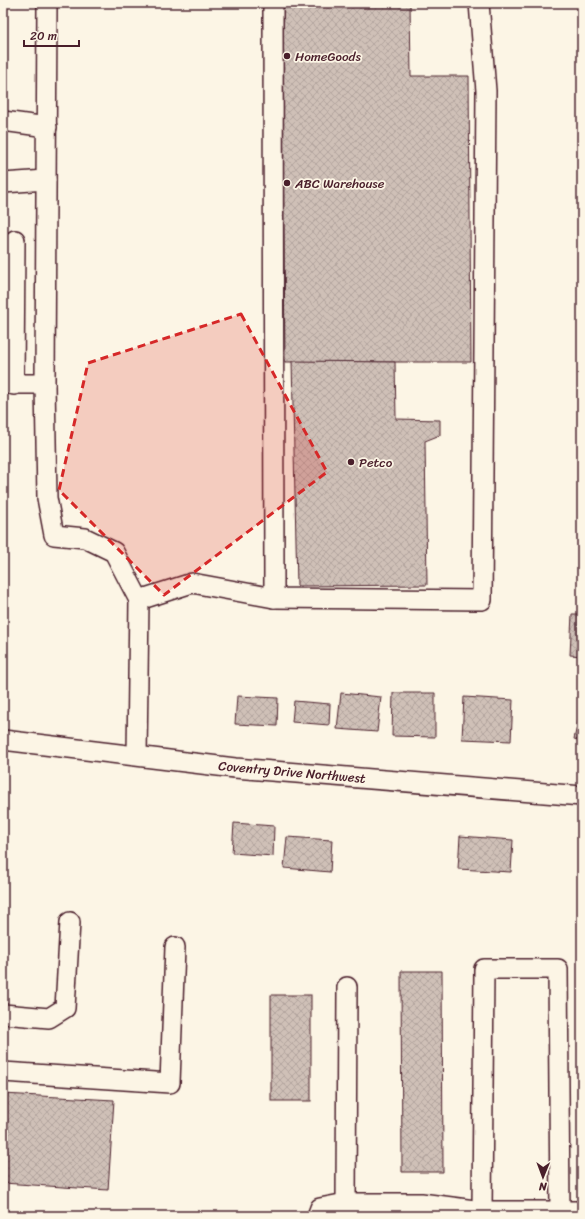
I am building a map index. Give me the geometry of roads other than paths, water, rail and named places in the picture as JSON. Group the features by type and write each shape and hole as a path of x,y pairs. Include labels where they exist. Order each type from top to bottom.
{"street":[{"path":"48,3 45,384 47,498 54,534 85,538 114,552 140,600 137,755"},
{"path":"273,3 272,283 274,598"},
{"path":"140,600 192,583 274,598 482,600 486,91 479,3"},
{"path":"3,121 47,127"},
{"path":"3,183 46,180"},
{"path":"45,384 8,384 9,240 46,241"},
{"name":"Coventry Drive Northwest","path":"3,740 235,768 582,796"},
{"path":"3,1014 49,1018 65,1008 70,922"},
{"path":"3,1072 170,1083 175,947"},
{"path":"482,1211 484,969 558,969 560,1211"},
{"path":"346,1203 347,987"},
{"path":"317,1216 320,1208 346,1203 421,1210 582,1211"}],"place":[{"name":"HomeGoods","path":"287,56"},
{"name":"ABC Warehouse","path":"287,183"},
{"name":"Petco","path":"351,462"}]}
